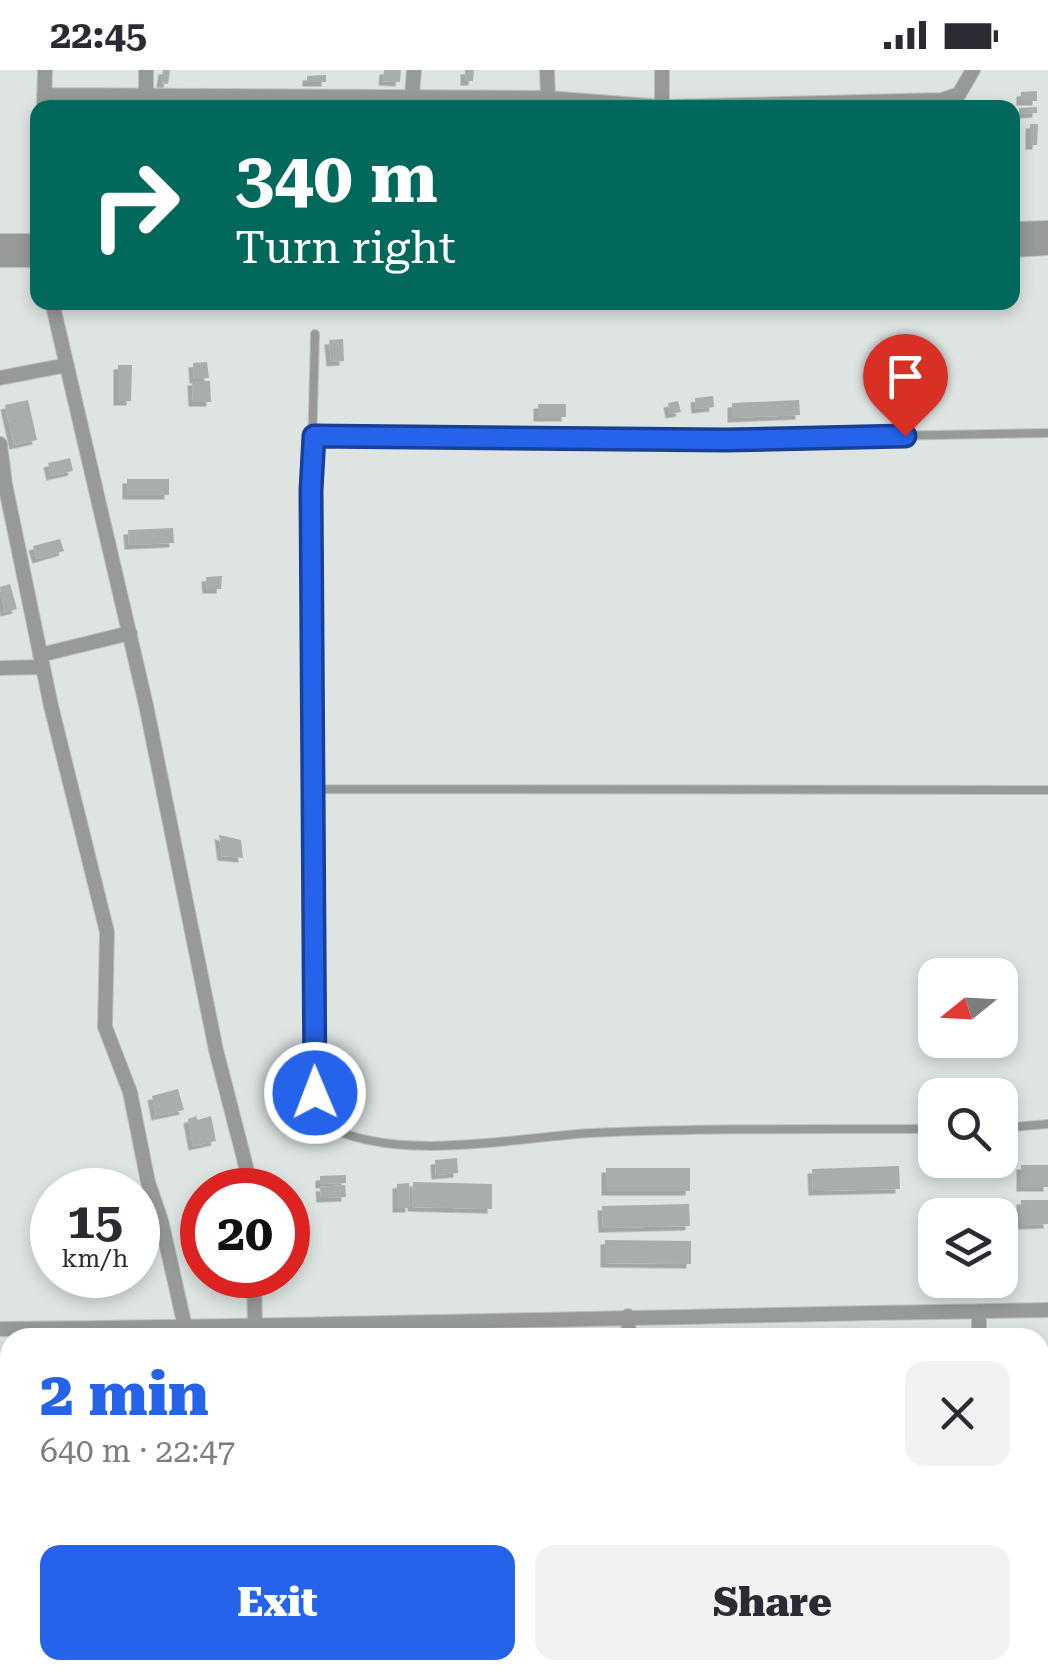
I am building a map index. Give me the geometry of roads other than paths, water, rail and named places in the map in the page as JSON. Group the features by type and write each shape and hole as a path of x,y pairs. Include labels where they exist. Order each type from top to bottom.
{"street":[{"path":"44,100 45,70"},
{"path":"146,70 146,96"},
{"path":"411,100 414,70"},
{"path":"546,70 548,98"},
{"path":"662,70 662,100"},
{"path":"942,100 959,94 973,70"},
{"path":"64,100 146,96 323,100"},
{"path":"480,100 573,100"},
{"path":"1020,231 1048,230"},
{"path":"0,243 30,243"},
{"path":"1020,248 1048,246"},
{"path":"0,258 30,258"},
{"path":"54,310 130,633 216,1050 246,1168"},
{"path":"0,378 67,365"},
{"path":"1,454 42,661 107,932 106,1027 130,1092 148,1182 189,1328"},
{"path":"0,668 42,661 130,633"},
{"path":"255,1298 256,1327"},
{"path":"240,1328 538,1318 1048,1310"},
{"path":"978,1311 979,1328"},
{"path":"628,1316 628,1328"},
{"path":"538,1318 538,1328"},
{"path":"453,1321 453,1328"}],"lane":[{"path":"315,334 311,490 315,1093 326,1126 348,1136 392,1144 591,1134 918,1128"},
{"path":"314,436 726,440 1048,434"},
{"path":"314,789 1048,790"},
{"path":"1018,1126 1048,1124"}]}
